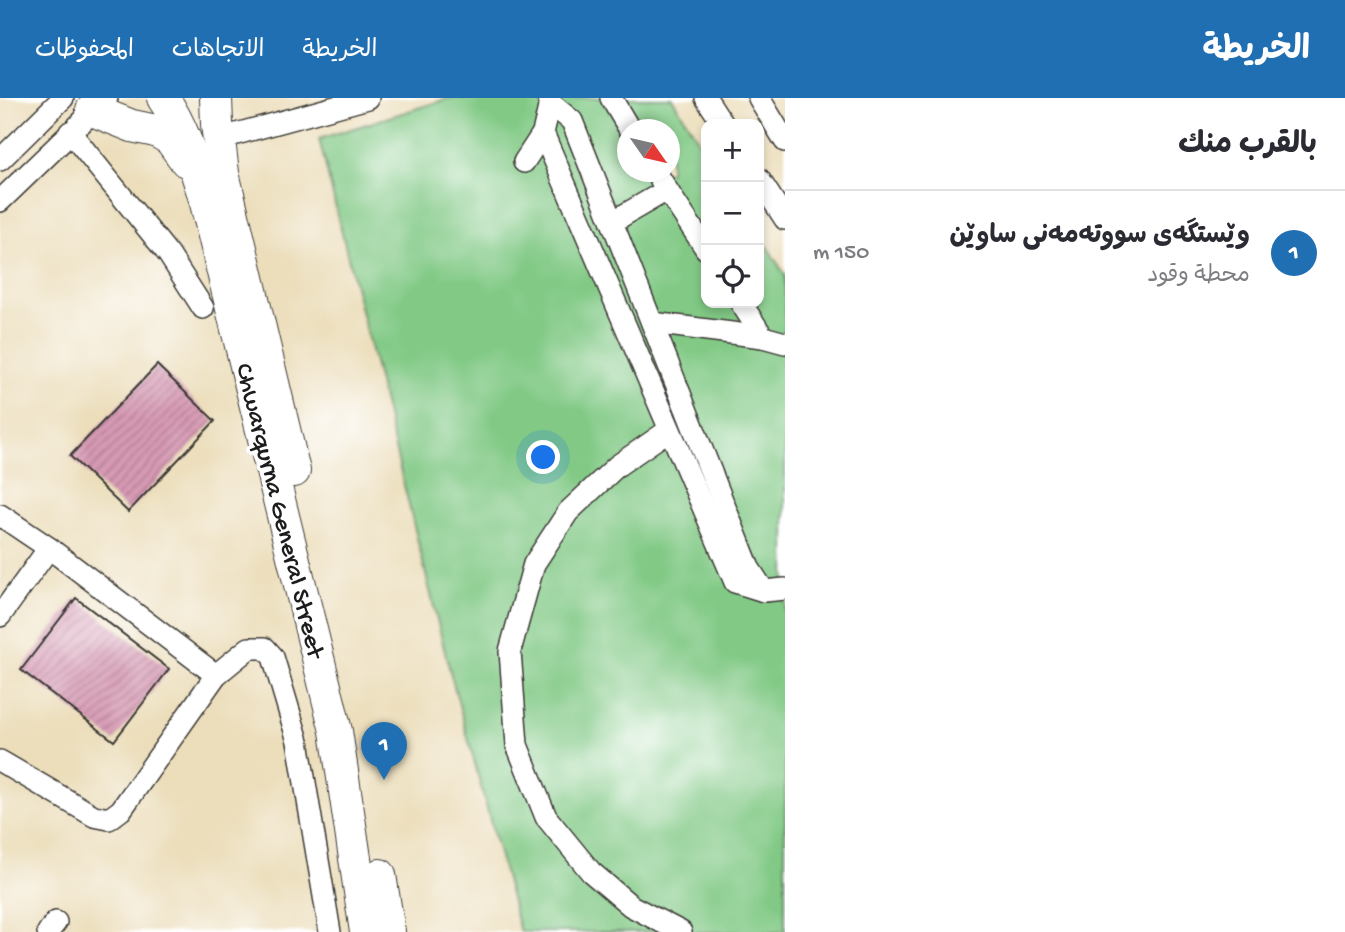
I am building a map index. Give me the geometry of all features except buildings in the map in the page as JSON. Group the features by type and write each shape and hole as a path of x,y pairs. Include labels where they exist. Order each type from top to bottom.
{"highway":[{"name":"Chwarqurna General Street","path":"163,98 188,147 205,199 336,731 366,932"},
{"name":"Chwarqurna General Street","path":"216,98 218,139 231,208 351,715 389,932"},
{"path":"99,104 132,126 156,131 170,139 184,158 205,199"}],"street":[{"path":"0,160 63,98"},
{"path":"218,139 368,98"},
{"path":"611,98 623,119"},
{"path":"706,98 720,119"},
{"path":"759,98 785,142"},
{"path":"524,162 543,133 549,100"},
{"path":"549,100 572,121 749,568 774,590"},
{"path":"0,201 99,104"},
{"path":"69,132 169,255 203,309"},
{"path":"543,133 735,582 774,590"},
{"path":"662,182 703,245"},
{"path":"761,182 785,219"},
{"path":"612,222 667,190"},
{"path":"744,308 763,337"},
{"path":"652,323 763,337 785,343"},
{"path":"669,430 617,466 568,512 534,564 510,651 517,745 546,817 591,872 631,906 681,932"},
{"path":"0,515 49,548 216,675"},
{"path":"0,616 49,548"},
{"path":"0,761 94,816 109,819 121,810 216,675 249,648 265,648 273,657 298,741 330,932"}],"green space":[{"path":"450,98 672,98 701,144 701,308 764,308 764,242 785,275 785,932 520,932 446,656 319,139"}],"place":[{"name":"وێستگەی سووتەمەنی ساوێن","path":"384,780"}]}
